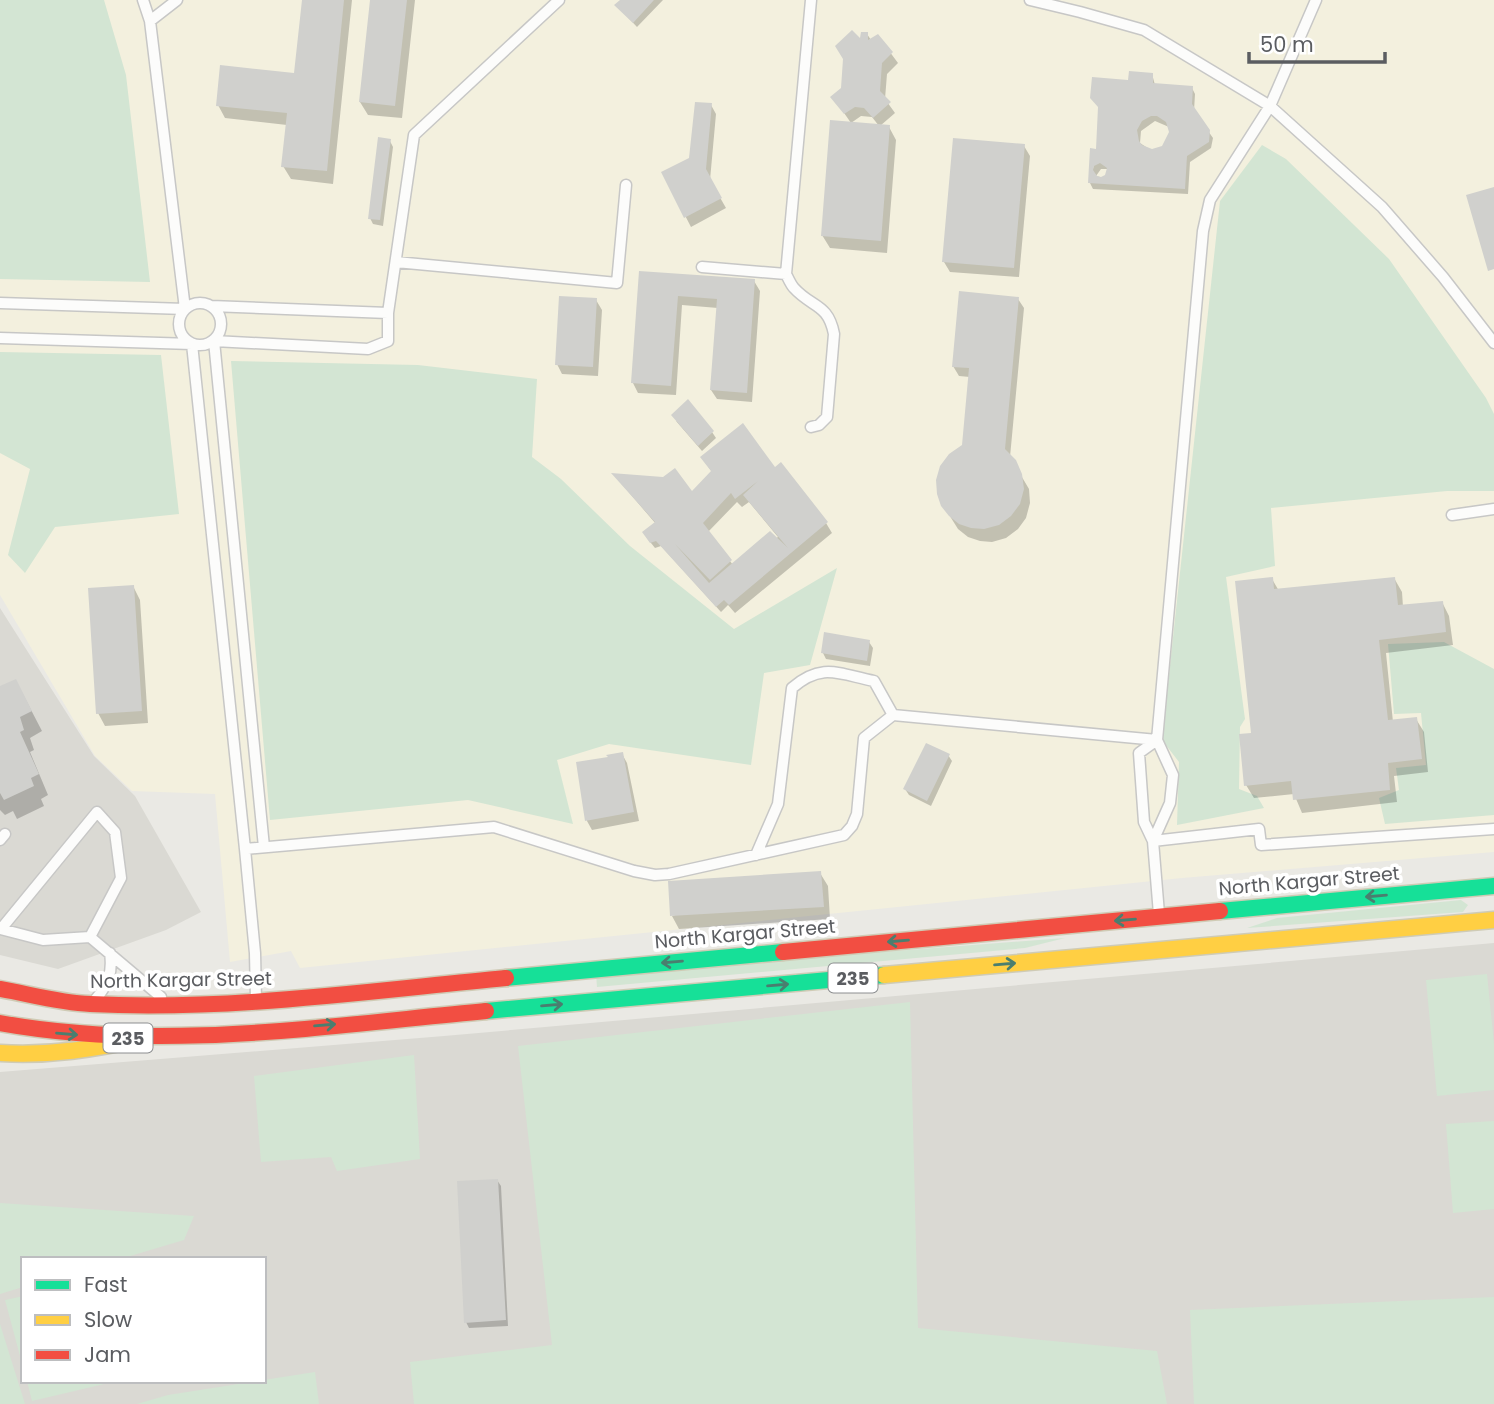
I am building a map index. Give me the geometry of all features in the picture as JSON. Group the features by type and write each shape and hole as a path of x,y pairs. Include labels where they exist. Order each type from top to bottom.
{"main road":[{"name":"North Kargar Street","path":"0,989 91,1004 170,1005 256,1001 1494,886"},
{"name":"235","path":"0,1023 48,1032 143,1038 257,1032 1494,920"},
{"path":"483,979 487,1011"},
{"path":"0,1053 55,1055 99,1049 143,1038"}],"lane":[{"path":"144,0 150,20 185,309"},
{"path":"150,20 177,0"},
{"path":"0,338 203,346 214,341 368,349 388,341 388,313 414,135 559,0"},
{"path":"811,0 786,274 795,289 825,309 832,321 834,334 827,417 811,428"},
{"path":"1030,0 1143,30 1270,106 1382,206 1494,342"},
{"path":"1153,841 1170,803 1172,775 1157,740 1203,231 1210,200 1270,106 1316,0"},
{"path":"396,262 617,283 626,185"},
{"path":"702,267 786,274"},
{"path":"0,303 185,309"},
{"path":"256,1001 255,953 245,849 192,344 181,335 178,328 185,309 198,303 211,306 388,313"},
{"path":"211,306 221,323 214,341 264,847"},
{"path":"1452,515 1494,509"},
{"path":"219,605 240,602"},
{"path":"756,855 778,804 792,688 808,675 828,671 874,681 893,715"},
{"path":"245,849 495,827 655,875 844,835 857,814 864,737 893,715 1157,740"},
{"path":"1157,740 1139,753 1144,822 1153,841 1159,917"},
{"path":"90,937 121,878 115,832 97,812 1,929 43,940 90,937 170,1005"},
{"path":"1153,841 1259,828 1261,845 1494,829"},
{"path":"91,1004 110,977 110,952"}],"shaded area":[{"path":"0,0 1494,0 1494,852 1182,878 300,968 291,951 230,962 215,794 132,791 95,756 0,595"},
{"path":"0,608 94,756 135,796 201,912 166,930 58,969 0,955"},
{"path":"1494,943 1494,1404 0,1404 0,1072 444,1036"}],"green space":[{"path":"0,0 104,0 126,75 150,282 0,279"},
{"path":"1262,145 1286,159 1389,259 1486,398 1494,414 1494,491 1447,491 1271,508 1275,566 1226,577 1245,719 1240,727 1239,789 1257,796 1264,808 1177,825 1179,762 1162,740 1220,201"},
{"path":"0,352 161,355 179,514 55,527 25,573 8,555 30,469 0,453"},
{"path":"231,361 418,365 537,379 532,457 561,479 630,546 734,629 837,568 810,665 764,673 751,765 609,744 557,760 573,824 468,800 270,820"},
{"path":"1444,642 1494,669 1494,815 1385,824 1379,798 1399,790 1396,768 1426,765 1421,713 1394,714 1388,644"},
{"path":"1461,900 1468,905 1463,912 1247,928 1277,918"},
{"path":"1065,938 1025,948 597,987 596,974"},
{"path":"1487,974 1494,1044 1494,1090 1437,1096 1426,980"},
{"path":"910,1002 918,1328 1157,1351 1167,1404 414,1404 410,1362 552,1345 518,1046"},
{"path":"414,1055 420,1159 337,1171 331,1157 261,1162 254,1076"},
{"path":"1494,1121 1494,1209 1453,1213 1446,1124"},
{"path":"0,1203 194,1216 184,1240 127,1257 21,1257 21,1288 0,1294"},
{"path":"21,1296 21,1360 5,1300"},
{"path":"1494,1297 1494,1404 1194,1404 1190,1310"},
{"path":"0,1324 25,1404 0,1404"},
{"path":"315,1372 319,1404 137,1404 168,1395 245,1383 266,1383 266,1380"},
{"path":"28,1383 108,1383 32,1401"}],"building":[{"path":"302,0 344,0 327,171 281,167 287,113 216,106 220,65 294,73"},
{"path":"370,0 407,0 395,106 359,102"},
{"path":"620,0 654,0 633,23 614,5"},
{"path":"852,30 860,38 861,32 868,32 868,40 878,34 893,52 882,63 880,91 891,102 873,118 864,108 855,107 844,114 830,97 841,88 843,59 835,46"},
{"path":"1129,71 1153,73 1153,83 1193,86 1192,104 1210,130 1209,142 1187,156 1185,189 1088,183 1090,148 1096,149 1098,107 1090,98 1092,77 1128,80","holes":["1157,116 1166,122 1169,132 1162,146 1152,149 1142,145 1137,130 1142,121","1100,163 1107,168 1105,175 1101,177 1093,170 1094,166"]},
{"path":"695,102 712,103 706,169 722,198 684,218 661,172 689,158"},
{"path":"830,120 890,125 881,241 821,236"},
{"path":"378,137 391,139 380,220 368,219"},
{"path":"953,138 1025,144 1014,268 942,262"},
{"path":"1494,187 1494,269 1488,271 1466,195"},
{"path":"639,271 755,279 747,393 710,390 717,299 678,296 671,386 631,383"},
{"path":"959,291 1019,297 1005,449 1016,460 1024,489 1020,504 1011,516 999,525 984,529 959,524 941,506 937,494 936,480 940,466 949,454 962,445 969,368 952,367"},
{"path":"559,296 597,298 593,367 555,365"},
{"path":"688,399 714,431 698,446 671,415"},
{"path":"743,423 775,467 781,462 828,522 729,605 724,600 716,607 656,541 650,543 642,532 655,522 611,473 663,477 675,468 692,491 711,471 700,457","holes":["758,481 743,495 788,548 770,531 709,583 675,544 710,580 732,560 703,523 731,493 735,499"]},
{"path":"1273,577 1274,589 1395,577 1398,605 1443,601 1446,632 1379,640 1388,720 1417,717 1422,759 1388,763 1390,790 1293,800 1291,781 1244,786 1239,734 1251,733 1235,581"},
{"path":"134,585 142,711 96,714 88,588"},
{"path":"824,632 870,640 867,661 821,653"},
{"path":"16,679 32,711 20,717 24,730 20,732 39,774 31,778 34,786 4,800 0,793 0,686"},
{"path":"926,743 950,754 927,801 903,789"},
{"path":"623,752 634,812 585,821 576,762"},
{"path":"821,871 824,907 670,916 668,881"},
{"path":"498,1179 506,1320 464,1323 457,1181"}],"traffic: fast":[{"path":"1220,911 1494,886"},
{"path":"506,978 783,952"},
{"path":"486,1011 884,975"}],"traffic: slow":[{"path":"884,975 1494,920"},
{"path":"0,1053 72,1051 143,1038"}],"traffic: jam":[{"path":"783,952 1220,911"},
{"path":"0,989 79,1003 194,1005 506,978"},
{"path":"0,1023 60,1031 182,1036 304,1029 486,1011"}]}
